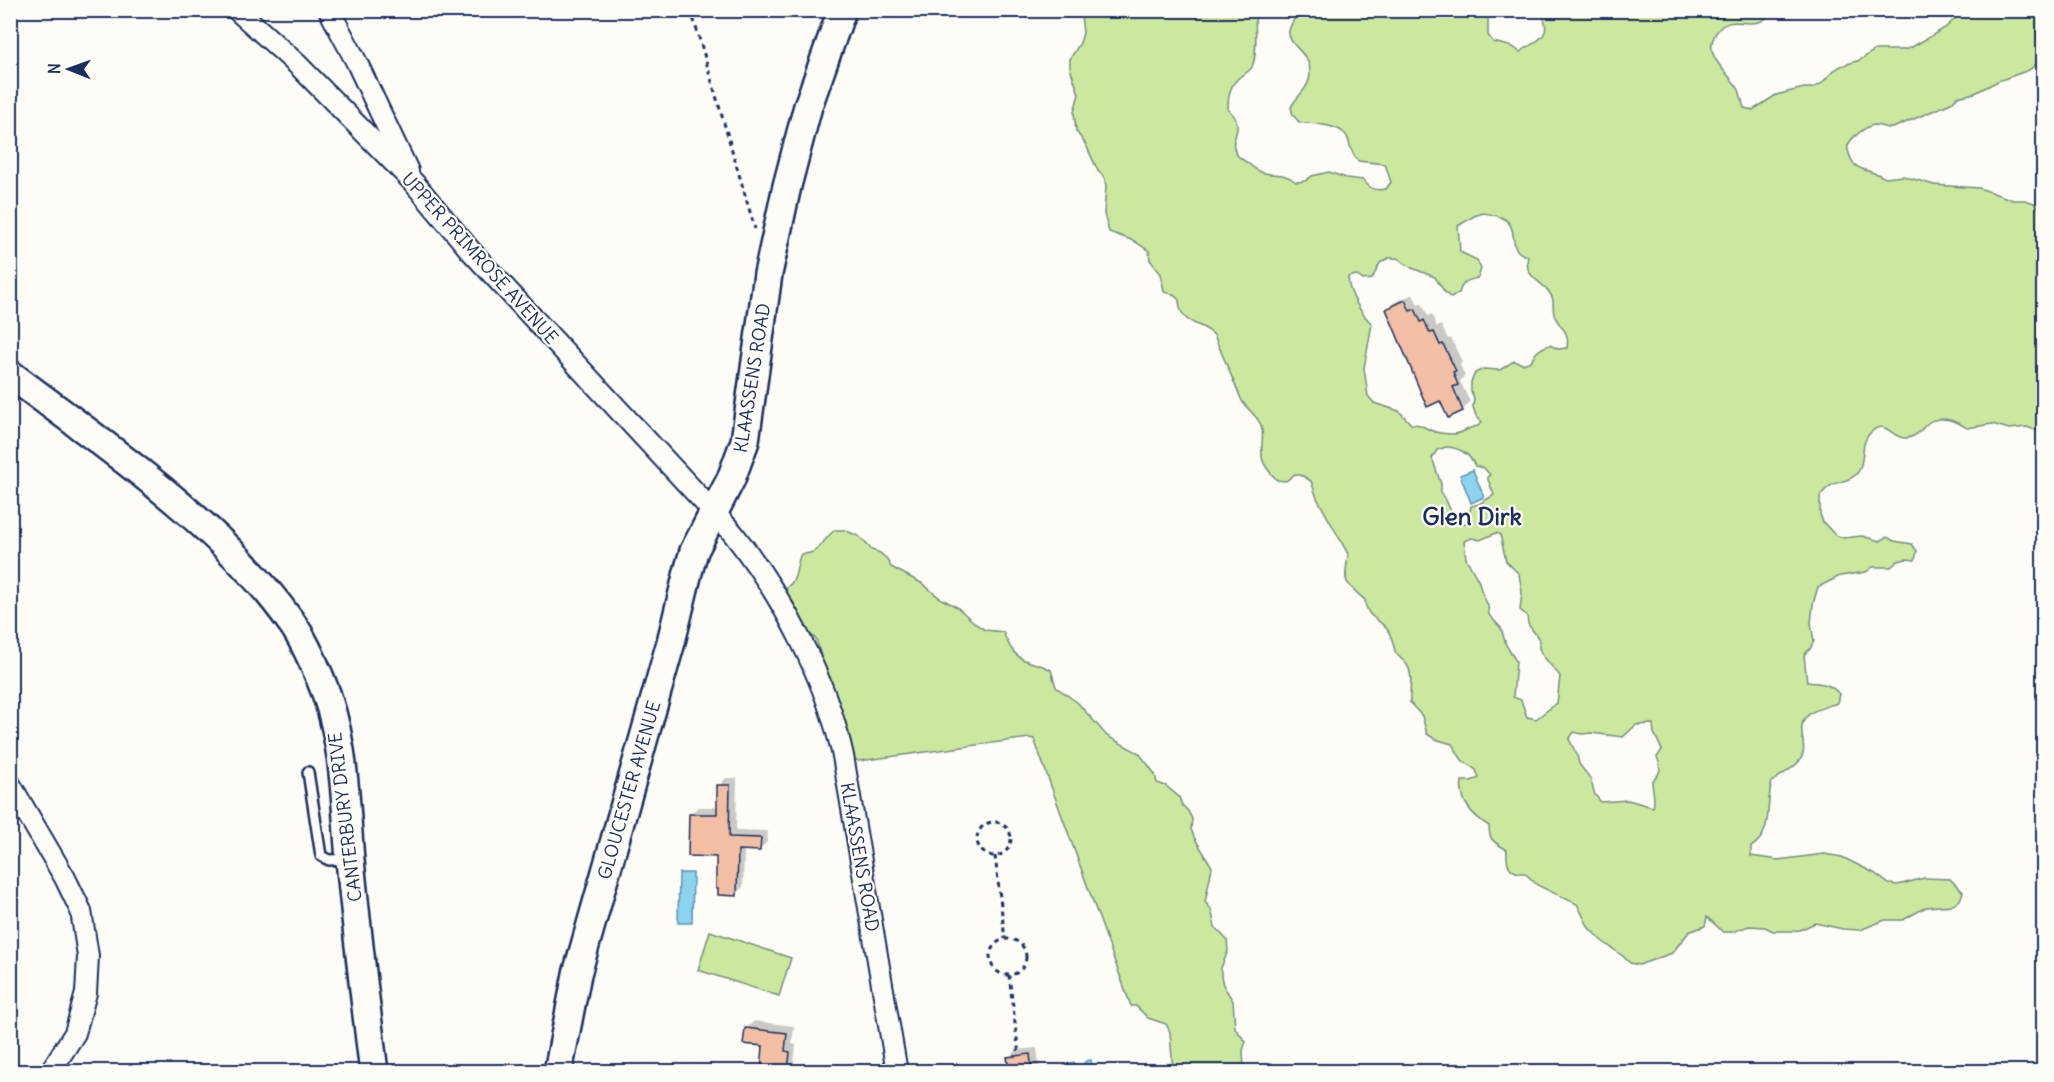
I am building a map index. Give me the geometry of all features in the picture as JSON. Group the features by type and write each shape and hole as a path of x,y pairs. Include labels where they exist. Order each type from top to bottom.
{"street":[{"name":"UPPER PRIMROSE AVENUE","path":"237,10 298,64 415,184 470,250 714,513"},
{"path":"329,10 415,184"},
{"name":"KLAASSENS ROAD","path":"842,10 808,106 787,186 768,274 745,441 731,479 714,513 751,556 770,584 797,632 836,722 897,1071"},
{"name":"CANTERBURY DRIVE","path":"10,374 154,484 220,542 261,584 292,623 321,678 331,710 344,774 350,859 374,1071"},
{"name":"GLOUCESTER AVENUE","path":"558,1071 577,974 671,642 688,572 701,536 714,513"},
{"path":"10,784 17,808 64,878 81,911 88,956 86,993 75,1033 50,1071"}],"lane":[{"path":"308,771 321,856 326,860 350,859"}],"path":[{"path":"691,10 755,230"},
{"path":"991,822 1004,825 1011,837 1007,850 995,856 983,852 977,841 980,829 991,822"},
{"path":"995,856 1005,939"},
{"path":"1005,939 1016,941 1024,949 1026,955 1026,961 1020,971 1010,975 999,973 994,969 990,959 992,948 1005,939"},
{"path":"1010,975 1019,1055"}],"green space":[{"path":"1458,10 1479,12 1488,16 1488,35 1493,42 1513,47 1520,52 1541,38 1546,29 1542,14 1534,16 1530,11 1773,11 1761,21 1725,24 1712,41 1714,56 1735,83 1744,108 1753,110 1776,95 1813,88 1841,66 1860,60 1875,50 1904,50 1912,47 1945,28 1959,15 1982,11 2043,11 2043,58 2029,70 1998,81 1975,93 1957,97 1951,103 1893,128 1871,126 1855,136 1849,143 1848,150 1854,164 1885,178 1903,176 1934,185 1979,188 2013,200 2034,203 2043,212 2043,433 2027,427 2009,429 1992,424 1967,428 1959,423 1941,419 1934,420 1917,434 1906,438 1880,427 1867,437 1858,472 1850,479 1830,486 1820,496 1820,514 1823,522 1835,535 1844,538 1862,536 1880,541 1887,537 1894,541 1912,544 1917,551 1915,560 1906,559 1898,561 1891,567 1873,567 1866,572 1840,576 1818,587 1811,623 1814,641 1804,655 1807,682 1820,683 1832,688 1839,694 1837,703 1812,712 1804,720 1802,736 1804,750 1801,758 1795,766 1772,782 1766,826 1758,841 1751,847 1751,856 1778,860 1824,854 1842,857 1874,873 1889,884 1898,885 1924,878 1950,879 1963,892 1960,900 1953,905 1926,907 1903,920 1885,920 1860,930 1815,923 1800,930 1791,931 1773,931 1765,927 1749,926 1732,932 1723,932 1707,917 1705,926 1689,932 1672,953 1639,965 1630,963 1602,941 1589,928 1577,904 1537,885 1525,873 1512,870 1507,860 1507,850 1494,841 1490,835 1489,826 1473,813 1465,801 1462,781 1479,778 1476,770 1462,760 1452,744 1427,734 1422,716 1410,703 1411,678 1406,663 1396,653 1387,629 1370,614 1365,600 1348,584 1346,576 1348,554 1317,498 1311,481 1295,474 1286,481 1277,480 1265,466 1262,456 1262,428 1242,401 1214,335 1187,319 1180,308 1179,300 1173,294 1164,292 1161,274 1150,260 1149,251 1134,241 1109,232 1104,214 1106,186 1104,177 1098,171 1086,145 1076,131 1074,112 1079,94 1070,68 1070,59 1083,33 1081,15 1083,11 1255,11 1254,61 1250,70 1234,83 1228,99 1228,109 1237,123 1234,150 1238,156 1262,172 1284,175 1296,182 1329,172 1346,178 1363,180 1373,189 1386,189 1391,182 1385,164 1358,161 1348,139 1340,130 1299,122 1293,115 1291,107 1308,84 1310,71 1309,63 1290,37 1289,31 1299,11","holes":["1483,213 1490,214 1503,218 1509,223 1517,249 1528,256 1528,269 1552,297 1554,314 1566,332 1567,348 1558,349 1550,345 1540,349 1531,361 1523,364 1514,361 1500,370 1483,369 1475,373 1471,382 1473,407 1476,416 1482,422 1478,426 1458,433 1442,433 1411,424 1399,411 1374,403 1368,396 1364,368 1372,324 1356,302 1348,277 1356,275 1363,280 1372,279 1380,263 1388,258 1397,258 1412,268 1435,277 1451,298 1459,293 1465,282 1478,278 1481,269 1477,260 1460,252 1458,226","1446,447 1460,450 1470,458 1475,466 1484,468 1490,475 1487,477 1494,495 1471,506 1467,523 1458,523 1441,492 1441,484 1432,458 1437,450","1496,533 1500,534 1506,561 1519,574 1522,592 1520,610 1527,616 1528,624 1539,639 1539,648 1543,656 1560,676 1557,703 1536,719 1527,717 1521,700 1513,697 1516,661 1506,645 1501,628 1489,615 1479,582 1466,558 1464,541 1472,538 1480,540","1653,724 1654,733 1662,750 1657,757 1660,764 1659,773 1652,781 1653,807 1628,800 1601,802 1595,795 1590,778 1579,764 1569,739 1574,732 1623,737 1636,725"]},
{"path":"835,530 845,530 860,537 872,550 887,559 891,567 923,584 985,630 1003,632 1015,653 1022,659 1051,670 1056,687 1078,703 1107,736 1139,753 1155,774 1157,783 1166,786 1179,797 1192,819 1191,829 1194,837 1212,867 1205,902 1211,909 1215,927 1227,940 1228,951 1221,968 1221,976 1223,985 1233,1001 1235,1028 1246,1042 1243,1050 1244,1071 1173,1071 1170,1032 1166,1024 1148,1018 1136,1006 1131,1006 1034,739 859,761 851,758 816,639 805,630 785,595 787,587 795,576 801,554 813,552"},
{"path":"710,931 791,958 779,996 698,970"}],"water":[{"path":"1473,470 1484,497 1471,503 1460,475"},
{"path":"679,873 693,873 692,923 678,923"},
{"path":"1091,1060 1093,1071 1070,1071 1069,1063 1074,1062 1081,1067 1086,1061"}],"building":[{"path":"1405,300 1410,311 1415,309 1421,322 1424,320 1430,333 1434,332 1440,345 1443,344 1456,371 1453,372 1458,385 1453,387 1463,411 1448,418 1440,401 1427,407 1386,309"},
{"path":"717,785 730,785 729,837 761,838 760,851 738,850 737,896 718,895 716,857 688,856 689,814 717,814"},
{"path":"745,1028 787,1033 785,1051 790,1052 788,1071 761,1071 763,1046 743,1044"},
{"path":"1030,1054 1032,1071 1009,1071 1007,1057"}],"district":[{"name":"Glen Dirk","path":"1472,516"}]}
